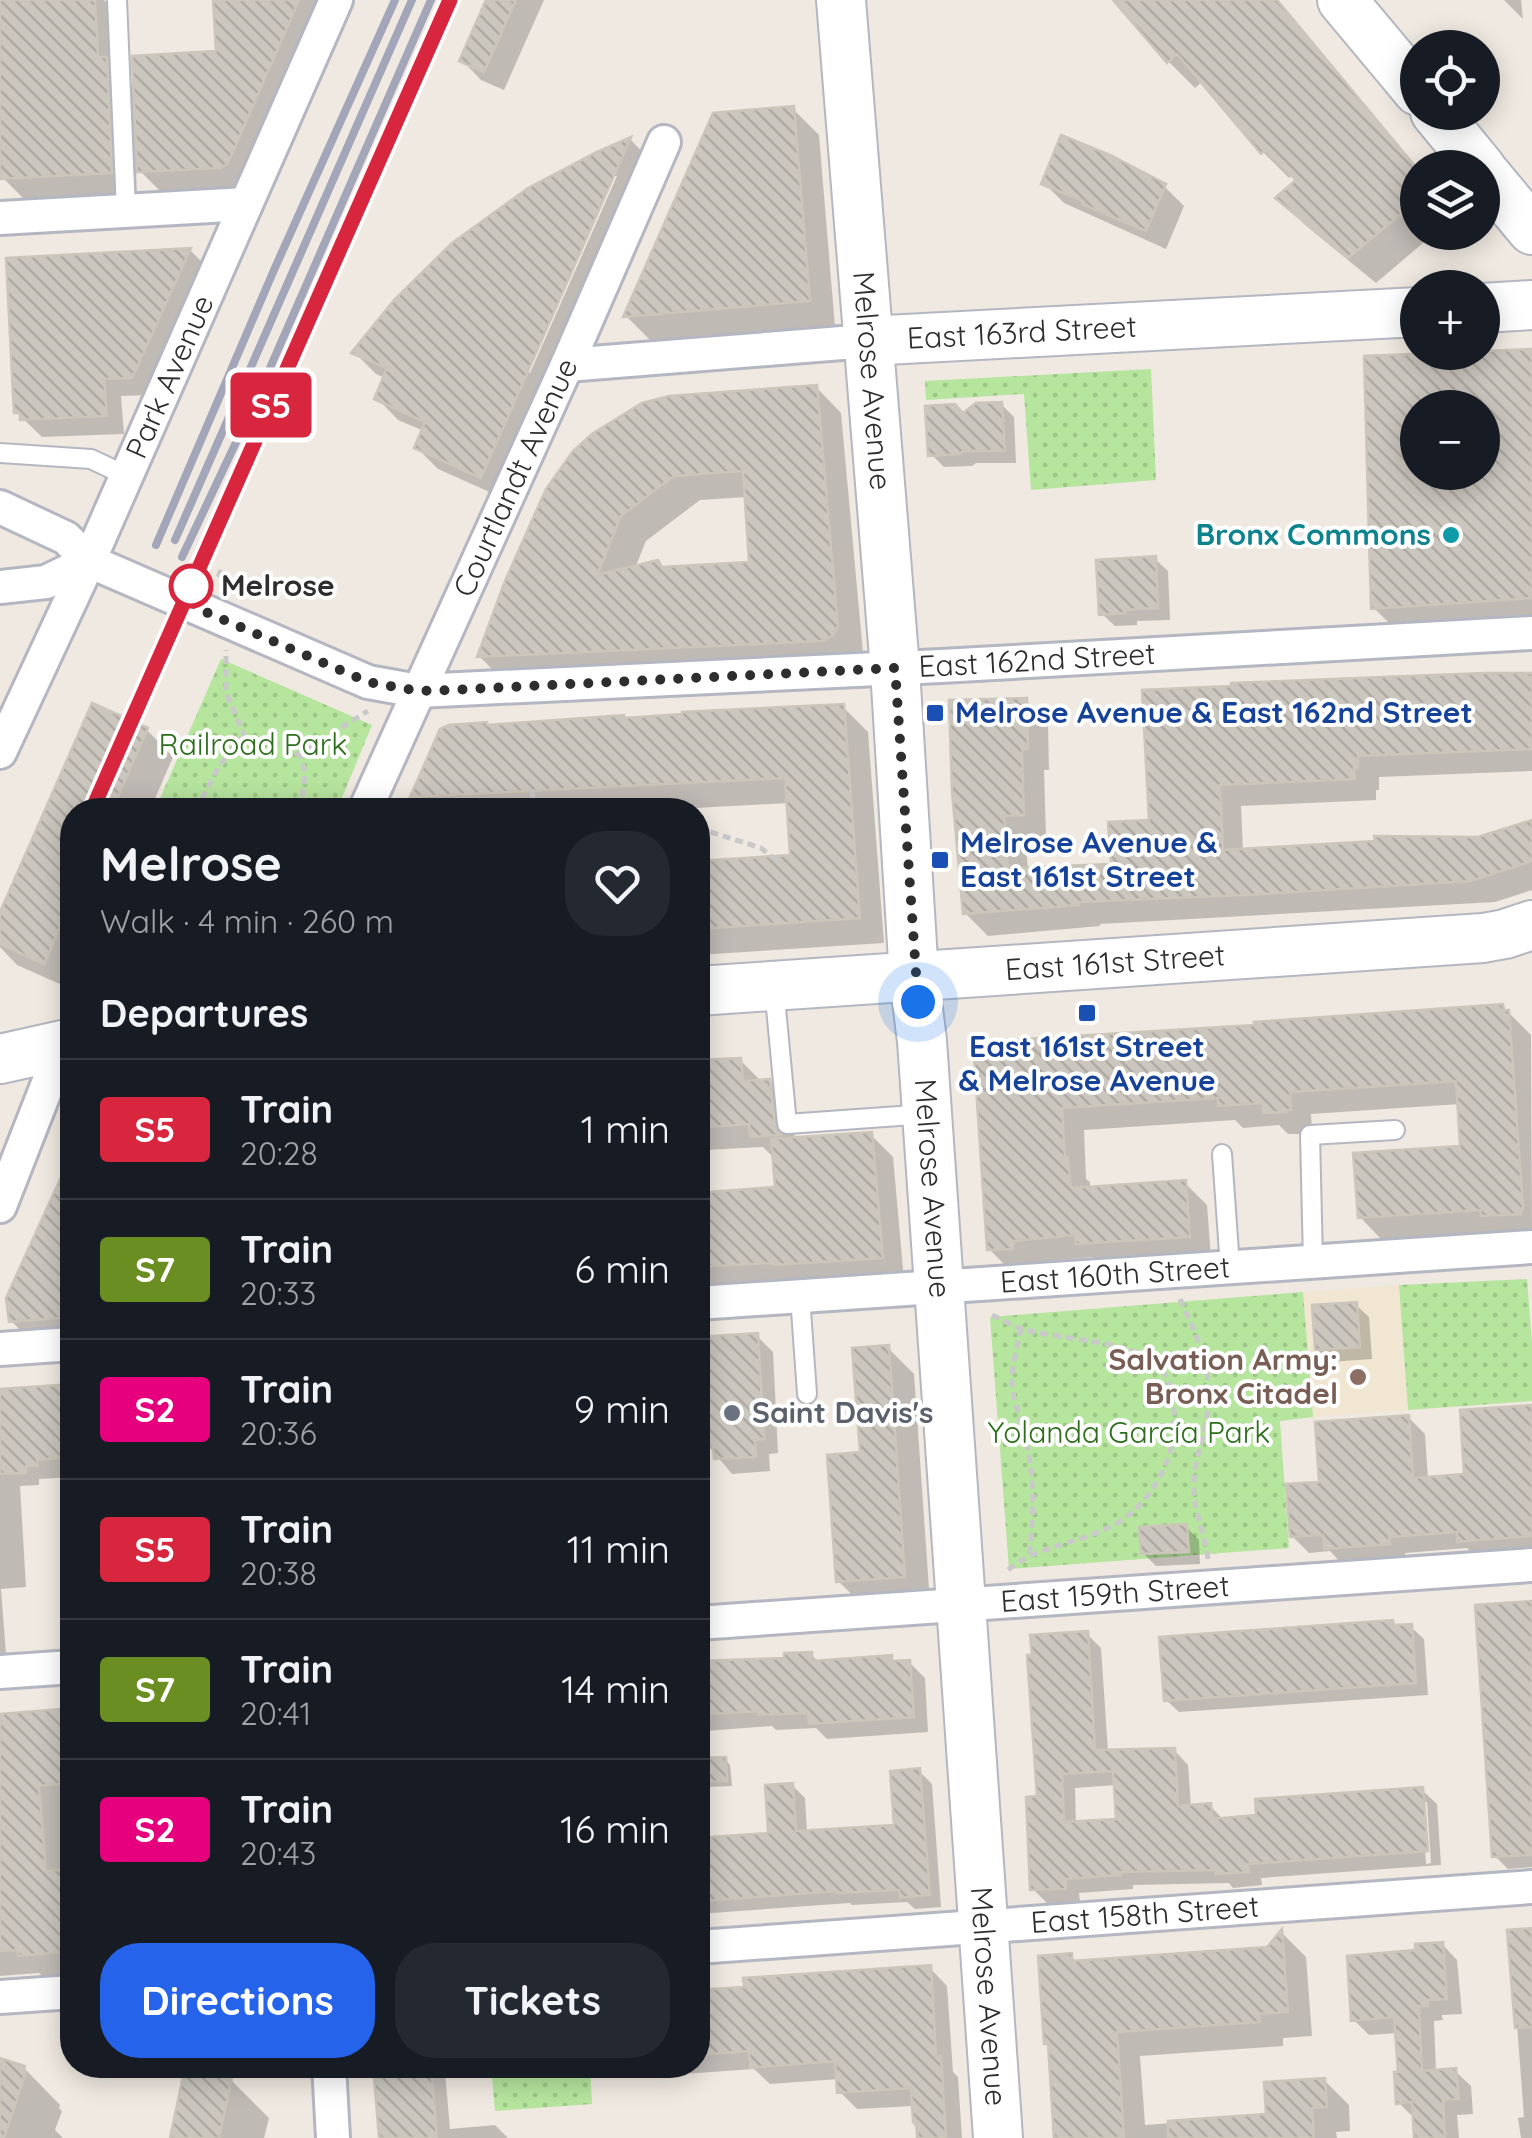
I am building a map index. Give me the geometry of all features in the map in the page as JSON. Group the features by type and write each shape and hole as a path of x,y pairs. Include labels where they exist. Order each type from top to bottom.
{"main road":[{"name":"Melrose Avenue","path":"841,0 895,668 998,2138"},
{"path":"1342,0 1400,69"},
{"path":"1450,130 1466,150"},
{"path":"1500,191 1532,230"},
{"path":"1500,307 1532,305"},
{"name":"East 163rd Street","path":"867,341 1400,313"},
{"name":"East 161st Street","path":"710,990 1483,938 1532,924"},
{"path":"0,1059 60,1046"}],"street":[{"name":"Park Avenue","path":"0,752 90,561 336,0"},
{"name":"Courtlandt Avenue","path":"370,798 664,142"},
{"path":"0,218 246,204"},
{"name":"East 163rd Street","path":"566,366 867,341"},
{"name":"East 162nd Street","path":"0,506 66,538 90,561 368,682 418,691 1532,633"},
{"path":"0,587 46,582 90,561"},
{"path":"0,1206 60,1063"},
{"name":"East 160th Street","path":"710,1302 1532,1247"},
{"path":"0,1349 60,1345"},
{"name":"East 159th Street","path":"710,1622 1532,1565"},
{"path":"0,1672 60,1668"},
{"name":"East 158th Street","path":"710,1947 1532,1887"},
{"path":"0,1998 60,1993"},
{"path":"329,2078 333,2138"}],"lane":[{"path":"117,0 126,210"},
{"path":"0,454 91,459 127,476"},
{"path":"774,986 787,1124 927,1114"},
{"path":"1313,1262 1310,1135 1395,1130"},
{"path":"1222,1154 1230,1267"},
{"path":"800,1296 807,1394"}],"path":[{"path":"226,648 226,693 246,738"},
{"path":"300,756 370,710"},
{"path":"202,798 218,768 240,739 246,738 269,740 300,756 305,773 302,798"},
{"path":"532,790 534,798"},
{"path":"710,832 761,848 777,861"},
{"path":"1179,1297 1203,1349 1208,1376 1209,1404 1193,1484 1208,1562"},
{"path":"980,1310 1021,1328 1115,1346 1142,1356 1160,1367 1175,1408 1174,1434 1166,1463 1154,1488 1130,1514 1092,1536 1020,1558 1002,1576"},
{"path":"1021,1328 1011,1378 1034,1490 1029,1556"}],"shaded area":[{"name":"Salvation Army: Bronx Citadel","path":"1399,1285 1408,1410 1313,1417 1303,1292"}],"green space":[{"path":"1151,369 1156,480 1031,490 1024,394 926,400 925,381"},
{"name":"Railroad Park","path":"221,659 372,725 342,798 160,798"},
{"path":"1527,1279 1532,1401 1408,1410 1399,1285"},
{"name":"Yolanda García Park","path":"1303,1292 1313,1417 1280,1421 1289,1548 1009,1569 990,1317"},
{"path":"492,2078 591,2078 592,2104 495,2111"}],"building":[{"path":"0,0 95,0 98,57 107,57 112,173 0,179"},
{"path":"213,0 299,0 228,163 221,168 137,172 132,56 216,51"},
{"path":"486,0 516,0 484,72 459,61"},
{"path":"1113,0 1277,0 1401,150 1400,215 1348,258 1275,198 1296,180 1265,150 1261,154 1177,54 1167,63"},
{"path":"794,106 810,301 623,317 713,113"},
{"path":"1061,135 1166,184 1146,231 1041,184"},
{"path":"631,137 481,478 414,448 425,422 374,399 387,368 351,353 394,300 452,243 528,188"},
{"path":"191,248 132,378 104,379 107,416 20,420 20,413 14,413 6,258"},
{"name":"Bronx Commons","path":"1532,349 1532,598 1371,609 1364,356 1400,354 1400,370 1500,370 1500,350"},
{"path":"817,385 838,627 833,635 823,641 477,657 546,489 573,451 592,434 642,403 669,396","holes":["743,471 749,562 662,567 658,560 597,575 621,516 674,476"]},
{"path":"1002,402 1005,451 928,456 925,406 955,404 963,413 976,403"},
{"path":"1156,556 1158,608 1099,615 1096,560"},
{"path":"1532,673 1532,749 1358,756 1355,779 1220,785 1223,850 1375,841 1374,836 1478,837 1532,820 1532,861 1471,881 1079,902 963,914 952,792 949,700 1027,698 1028,749 1022,749 1024,815 1004,816 1008,868 1111,864 1108,822 1149,820 1142,690"},
{"path":"92,703 148,728 117,798 60,798 60,927 44,964 0,944 0,912"},
{"path":"844,704 860,918 710,928 710,860 790,855 785,778 410,797 440,729 449,725"},
{"path":"1503,1004 1504,1010 1509,1010 1521,1214 1481,1216 1481,1210 1358,1218 1353,1153 1460,1146 1456,1081 1290,1092 1291,1110 1286,1112 1263,1113 1263,1103 1218,1106 1218,1098 1062,1108 1071,1188 1186,1180 1190,1237 1076,1244 1075,1235 1014,1241 1013,1249 987,1250 973,1042 1254,1025"},
{"path":"741,1058 743,1081 770,1079 775,1125 781,1135 750,1137 749,1124 710,1127 710,1059"},
{"path":"872,1132 883,1258 710,1266 710,1192 775,1187 771,1139"},
{"path":"60,1179 60,1318 9,1322 6,1298"},
{"path":"1357,1302 1360,1347 1315,1350 1312,1305"},
{"name":"Saint Davis's","path":"758,1333 764,1439 755,1440 756,1457 714,1459 710,1443 710,1336"},
{"path":"889,1345 905,1577 836,1582 827,1455 860,1452 852,1348"},
{"path":"60,1385 60,1458 37,1460 38,1466 26,1466 26,1473 0,1474 0,1389"},
{"path":"1532,1405 1532,1536 1457,1542 1457,1532 1389,1537 1390,1544 1324,1549 1323,1535 1290,1537 1286,1484 1319,1482 1315,1422 1409,1415 1413,1478 1464,1474 1460,1410"},
{"path":"1187,1524 1189,1552 1141,1554 1139,1527"},
{"path":"1532,1601 1532,1855 1492,1857 1475,1605"},
{"path":"1393,1620 1394,1625 1412,1624 1416,1683 1164,1701 1159,1637"},
{"path":"1088,1631 1095,1750 1175,1748 1178,1806 1211,1803 1212,1819 1256,1815 1255,1799 1423,1787 1428,1851 1248,1864 1249,1872 1120,1872 1066,1879 1066,1889 1030,1890 1026,1797 1037,1796 1027,1655 1032,1655 1030,1635","holes":["1113,1771 1116,1819 1064,1822 1062,1774"]},
{"path":"812,1652 812,1661 892,1655 892,1661 910,1660 914,1717 809,1724 808,1713 710,1714 710,1661 784,1658 784,1653"},
{"path":"60,1709 60,1784 39,1786 46,1871 60,1870 60,1952 18,1956 18,1950 0,1951 0,1714"},
{"path":"726,1757 727,1781 710,1782 710,1758"},
{"path":"920,1768 930,1895 900,1898 899,1890 837,1891 710,1900 710,1837 768,1833 765,1785 793,1783 796,1831 894,1825 890,1771"},
{"path":"1532,1928 1532,2027 1515,2028 1507,1930"},
{"path":"1282,1929 1288,2012 1259,2014 1260,2022 1117,2032 1124,2138 1054,2138 1038,1956 1072,1953 1072,1961 1267,1947"},
{"path":"1443,1942 1447,1999 1428,2000 1428,2006 1419,2006 1422,2071 1456,2068 1459,2099 1443,2100 1445,2138 1414,2138 1412,2102 1396,2104 1394,2017 1351,2021 1347,1956 1415,1950 1415,1944"},
{"path":"931,1965 946,2138 918,2138 911,2088 837,2093 835,2061 750,2068 749,2051 710,2054 710,1989 744,1987 743,1978"},
{"path":"0,2058 25,2066 26,2072 4,2138 0,2138"},
{"path":"183,2078 232,2078 219,2138 170,2138"},
{"path":"374,2078 432,2078 437,2138 379,2138"},
{"path":"1325,2078 1327,2107 1312,2108 1314,2138 1168,2138 1168,2121 1266,2114 1264,2082"}],"railway":[{"path":"156,545 395,0"},
{"path":"175,540 412,0"},
{"path":"182,557 256,400 431,0"},
{"path":"201,564 450,0"}],"train":[{"name":"S5","path":"97,798 450,0"}],"place":[{"name":"Bronx Commons","path":"1451,535"},
{"name":"Melrose","path":"191,586"},
{"name":"Melrose Avenue & East 162nd Street","path":"935,713"},
{"name":"Melrose Avenue & East 161st Street","path":"940,860"},
{"name":"East 161st Street & Melrose Avenue","path":"1087,1013"},
{"name":"Salvation Army: Bronx Citadel","path":"1358,1377"},
{"name":"Saint Davis's","path":"732,1413"}],"route":[{"path":"191,586 194,607 368,682 418,691 895,668 918,1002"}]}
